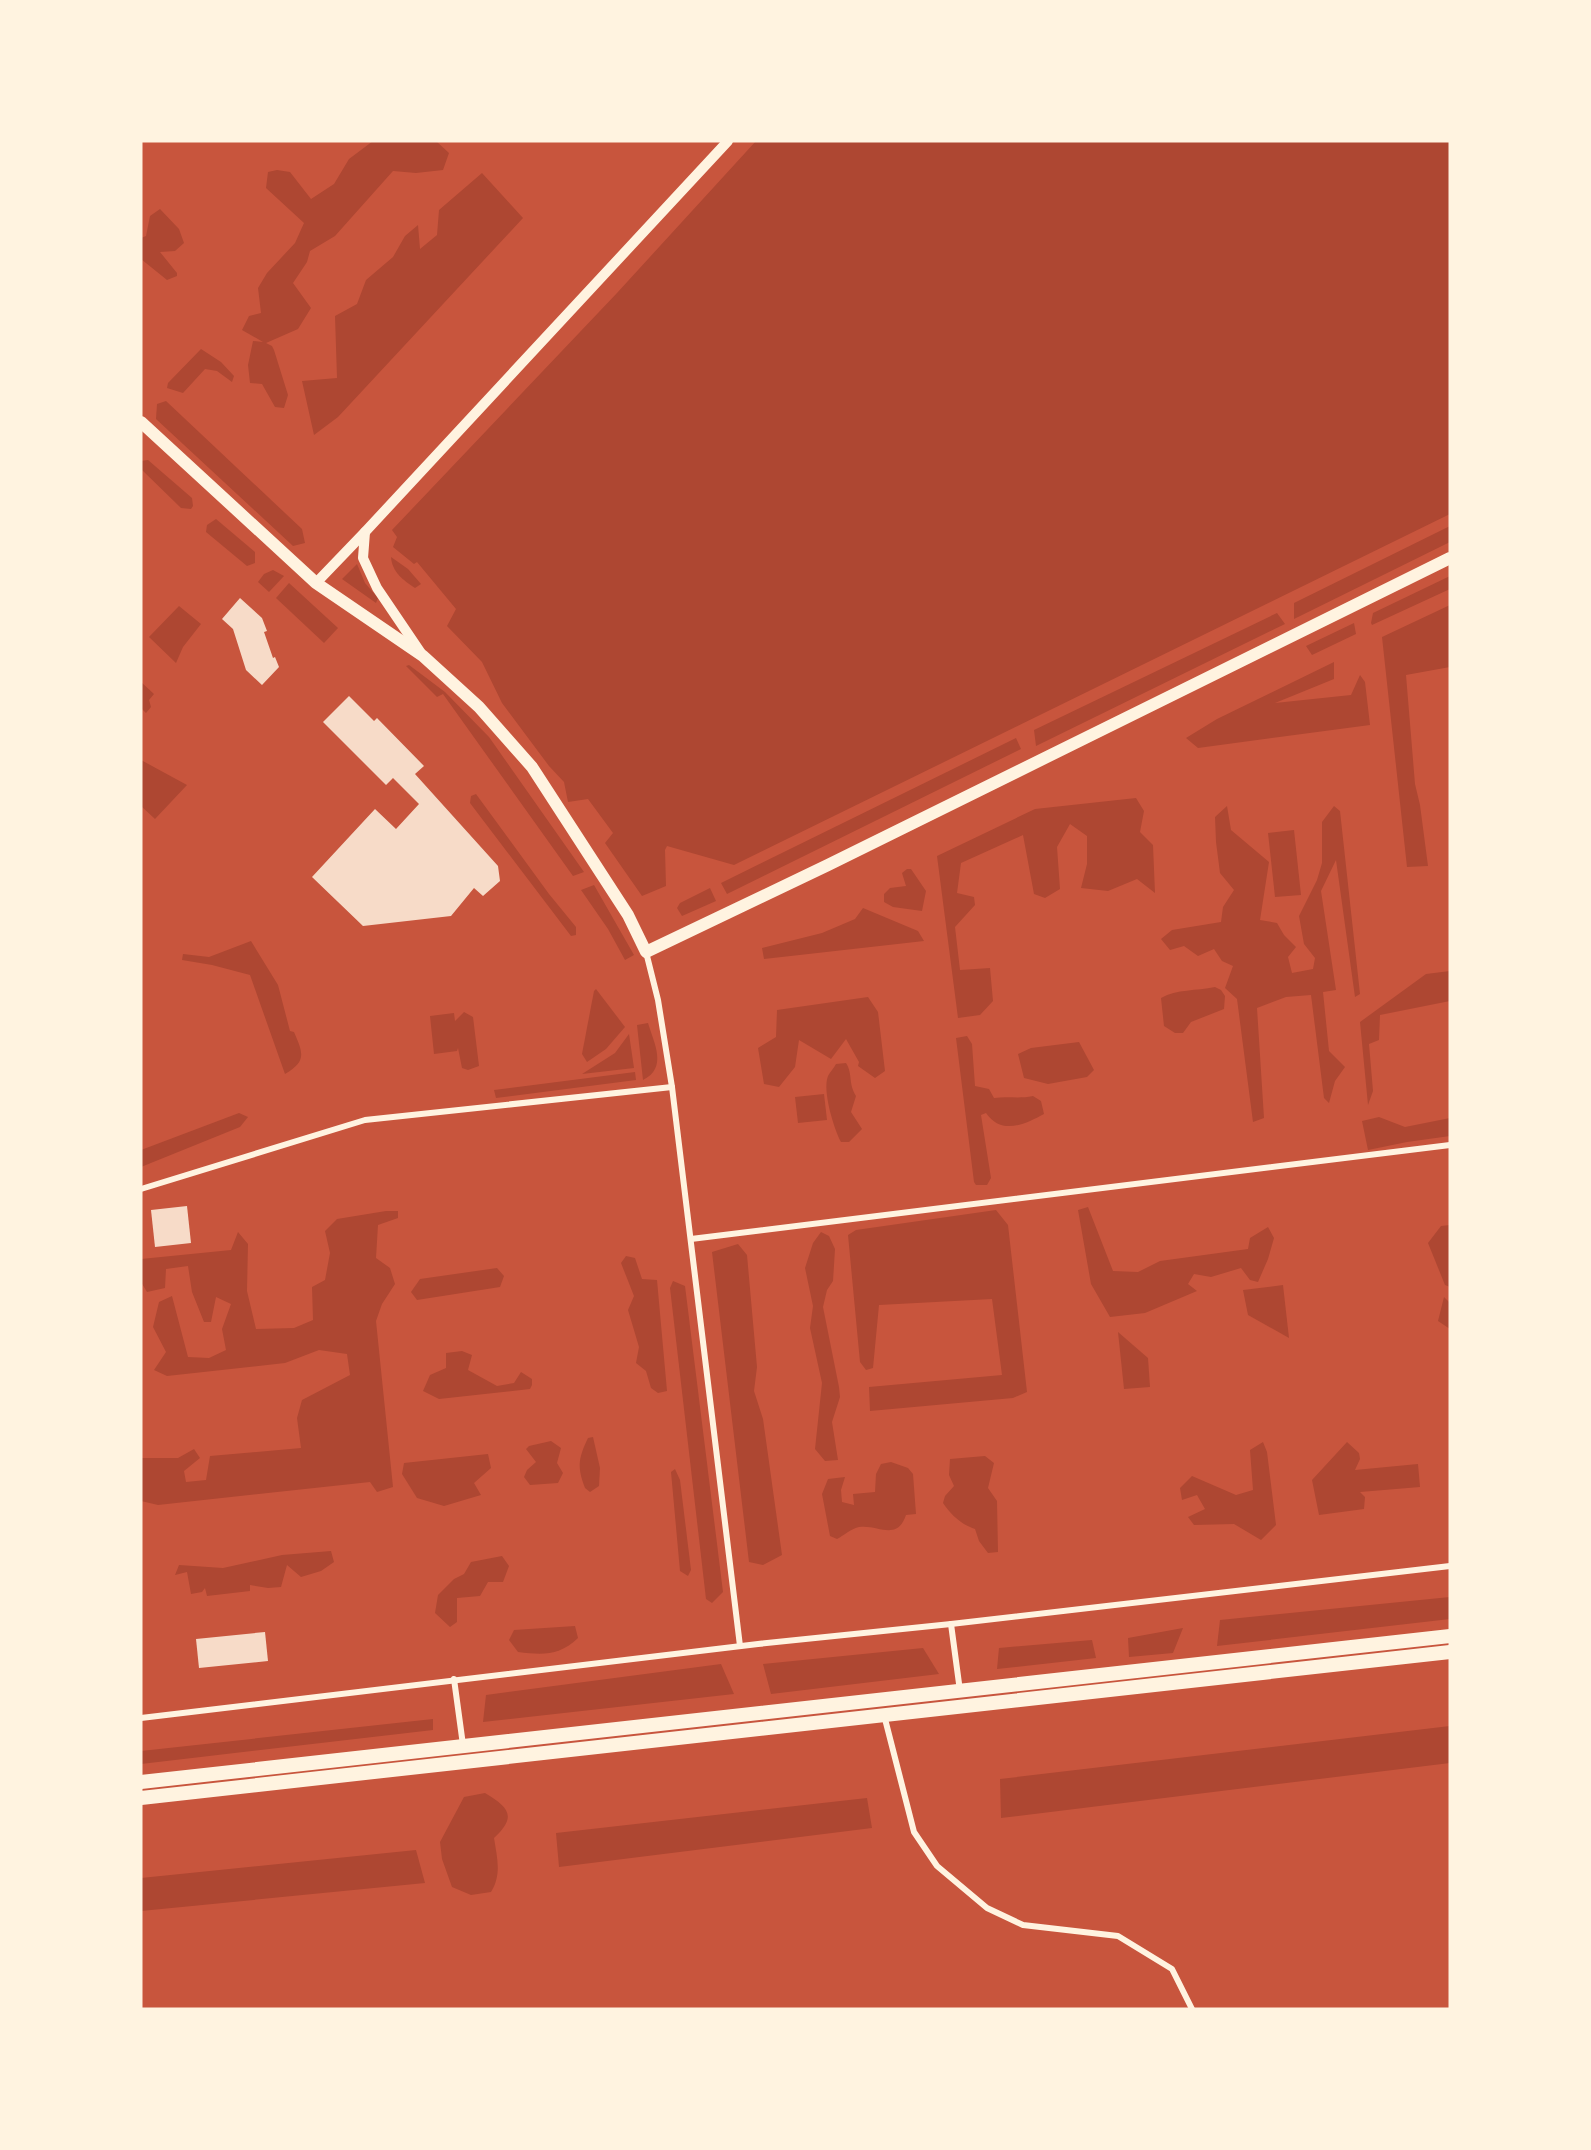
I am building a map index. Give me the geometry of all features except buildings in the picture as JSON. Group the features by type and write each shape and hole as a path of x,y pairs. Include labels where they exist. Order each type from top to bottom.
{"highway":[{"path":"141,1782 1450,1636"},
{"path":"141,1798 1450,1652"}],"main road":[{"path":"141,423 316,583 423,656 479,707 532,767 628,915 646,952 1450,558"}],"street":[{"path":"316,583 728,141"},
{"path":"365,532 363,558 377,588 423,656"},
{"path":"646,952 658,1000 672,1087 740,1646"},
{"path":"141,1189 365,1119 672,1087"},
{"path":"691,1239 1450,1145"},
{"path":"141,1718 454,1679 1450,1566"},
{"path":"951,1624 960,1691"},
{"path":"454,1679 463,1745"},
{"path":"884,1714 914,1832 937,1866 987,1908 1023,1925 1119,1936 1172,1969 1192,2009"}],"shaded area":[{"path":"373,141 436,141 449,153 443,170 416,173 393,171 335,236 310,251 307,262 293,283 311,308 298,329 266,343 274,350 288,395 284,408 275,407 262,384 250,383 248,365 253,341 263,342 242,330 249,316 261,313 258,288 267,273 295,243 304,223 266,188 268,172 277,170 290,172 311,199 334,184 349,159"},
{"path":"756,141 1450,141 1450,514 734,865 667,846 665,850 666,886 642,896 605,843 613,833 588,799 568,802 564,782 549,766 502,703 482,662 447,626 456,609 417,562 414,564 393,547 397,537 392,530 617,293"},
{"path":"482,173 523,218 338,417 314,435 302,381 337,378 335,316 357,304 366,280 393,257 405,236 418,225 420,249 437,235 439,210"},
{"path":"160,209 179,229 184,243 175,251 160,252 177,273 177,276 167,280 141,259 141,238 146,236 150,216"},
{"path":"201,349 221,362 234,376 232,382 217,371 205,369 183,393 167,388 168,383"},
{"path":"166,401 302,529 305,543 293,546 156,419 157,404"},
{"path":"148,460 192,498 191,509 181,508 141,469 141,461"},
{"path":"216,519 255,552 255,563 247,566 206,532 207,525"},
{"path":"1450,526 1450,542 1294,619 1294,603"},
{"path":"391,557 408,569 421,584 415,588 402,579 393,567"},
{"path":"357,564 365,583 378,598 376,603 342,579"},
{"path":"273,570 284,576 269,592 258,582 264,574"},
{"path":"1450,576 1450,589 1372,625 1373,613"},
{"path":"289,583 338,628 324,643 276,598"},
{"path":"1450,605 1450,667 1406,675 1415,784 1428,866 1407,867 1382,637"},
{"path":"179,606 201,624 183,647 176,663 149,637"},
{"path":"1277,613 1285,624 1036,746 1034,730"},
{"path":"1354,623 1356,634 1312,655 1306,646"},
{"path":"1334,662 1334,679 1275,703 1351,695 1360,675 1365,682 1370,725 1198,748 1186,738 1217,719"},
{"path":"409,665 445,692 489,737 584,872 573,876 443,694 437,697 406,666"},
{"path":"141,682 154,694 149,700 151,707 146,713 141,708"},
{"path":"1016,738 1021,749 727,894 721,883"},
{"path":"141,760 187,785 155,819 141,806"},
{"path":"476,794 576,927 576,935 571,936 470,803 471,796"},
{"path":"1136,798 1144,811 1140,832 1153,845 1155,893 1137,879 1108,891 1081,888 1087,864 1087,836 1070,824 1057,847 1060,889 1045,898 1034,894 1023,835 961,863 957,893 974,897 975,905 955,927 960,970 990,968 993,1001 980,1015 958,1018 937,856 1035,809"},
{"path":"1227,806 1231,830 1269,862 1260,920 1277,923 1284,935 1296,947 1288,957 1292,973 1313,969 1315,958 1304,944 1299,916 1317,880 1322,863 1322,822 1334,806 1340,811 1360,994 1355,997 1336,860 1321,891 1336,990 1323,992 1329,1051 1345,1067 1335,1081 1329,1103 1324,1098 1311,995 1286,997 1257,1008 1264,1118 1253,1122 1237,999 1225,988 1233,966 1222,961 1214,949 1198,956 1184,946 1170,950 1161,939 1172,930 1221,922 1223,907 1234,890 1220,873 1215,817"},
{"path":"1294,830 1301,895 1275,897 1268,833"},
{"path":"911,869 926,891 922,911 893,907 884,902 884,894 890,888 906,886 902,873"},
{"path":"594,885 634,955 625,960 608,929 581,890"},
{"path":"710,888 716,901 682,916 677,908 680,903"},
{"path":"863,908 918,931 924,941 764,959 762,948 822,933 855,919"},
{"path":"251,941 278,985 290,1031 294,1032 301,1051 300,1061 285,1074 250,975 182,960 183,954 209,957"},
{"path":"1450,971 1450,1001 1380,1015 1379,1040 1369,1044 1373,1091 1368,1105 1360,1022 1426,974"},
{"path":"1215,987 1225,996 1224,1009 1191,1022 1183,1033 1175,1033 1164,1026 1161,998 1180,992"},
{"path":"596,989 625,1027 606,1049 587,1062 582,1054"},
{"path":"868,997 878,1012 885,1071 875,1078 858,1066 859,1062 846,1039 831,1059 799,1040 795,1067 779,1087 764,1084 758,1048 776,1037 777,1010"},
{"path":"464,1012 473,1017 479,1066 468,1070 462,1068 458,1048 457,1051 434,1054 430,1016 454,1013 455,1021"},
{"path":"648,1023 656,1047 657,1062 651,1075 643,1080 637,1025"},
{"path":"629,1034 634,1068 582,1074 615,1053"},
{"path":"967,1036 972,1044 975,1086 989,1089 994,1098 1033,1096 1041,1101 1044,1114 1029,1122 1013,1126 999,1124 986,1113 981,1115 991,1178 987,1185 976,1185 974,1182 956,1038"},
{"path":"1079,1042 1094,1070 1087,1077 1048,1084 1024,1078 1018,1054 1031,1048"},
{"path":"846,1063 856,1096 851,1112 862,1129 849,1142 841,1142 830,1109 827,1082 836,1064"},
{"path":"635,1072 636,1080 496,1098 494,1090"},
{"path":"824,1094 827,1120 798,1123 795,1097"},
{"path":"239,1113 248,1117 240,1127 141,1167 141,1150"},
{"path":"1379,1117 1405,1127 1450,1118 1450,1136 1368,1150 1362,1121"},
{"path":"1088,1207 1113,1271 1138,1272 1160,1261 1248,1249 1250,1238 1268,1227 1274,1238 1258,1282 1250,1280 1241,1268 1211,1277 1194,1274 1188,1284 1197,1291 1145,1313 1110,1317 1091,1284 1078,1210"},
{"path":"996,1210 1008,1225 1027,1392 1013,1398 870,1411 869,1387 1002,1375 992,1299 879,1305 873,1368 866,1370 860,1362 848,1235 856,1230"},
{"path":"398,1211 398,1218 378,1225 376,1258 390,1268 395,1284 382,1304 376,1321 393,1487 377,1492 370,1482 158,1505 141,1501 141,1458 178,1458 194,1449 200,1458 184,1471 186,1482 206,1480 210,1456 301,1448 297,1418 302,1400 350,1375 347,1354 319,1350 285,1363 167,1376 154,1370 166,1352 153,1327 159,1302 172,1296 188,1357 209,1358 226,1350 222,1329 231,1304 216,1297 211,1322 204,1322 192,1292 188,1266 166,1269 165,1288 147,1292 141,1282 141,1259 231,1250 238,1232 248,1244 247,1291 256,1329 294,1328 313,1320 312,1287 325,1280 330,1253 325,1231 337,1219"},
{"path":"1450,1225 1450,1287 1445,1285 1428,1243 1441,1226"},
{"path":"821,1232 829,1236 835,1249 833,1281 827,1290 823,1307 840,1397 832,1422 838,1460 825,1461 815,1449 822,1383 810,1328 813,1306 805,1268 813,1243"},
{"path":"738,1244 747,1255 757,1367 754,1391 763,1419 782,1555 763,1565 749,1562 712,1252"},
{"path":"626,1256 635,1258 642,1279 657,1280 667,1391 658,1393 651,1388 646,1371 636,1363 639,1347 628,1310 634,1296 621,1263"},
{"path":"497,1268 504,1276 500,1287 417,1300 411,1292 420,1279"},
{"path":"673,1281 685,1286 723,1592 712,1603 706,1599 670,1288"},
{"path":"1283,1285 1289,1338 1248,1315 1243,1290"},
{"path":"1444,1297 1450,1303 1450,1329 1438,1321"},
{"path":"1118,1332 1148,1358 1150,1387 1124,1389"},
{"path":"462,1351 472,1355 468,1370 497,1386 514,1383 521,1372 532,1379 530,1389 439,1399 423,1391 430,1375 446,1368 446,1353"},
{"path":"593,1437 600,1468 599,1486 590,1492 585,1488 580,1463 588,1438"},
{"path":"551,1441 561,1448 557,1463 563,1473 558,1483 530,1485 524,1477 527,1470 536,1462 526,1449 529,1446"},
{"path":"1263,1442 1267,1452 1276,1525 1261,1540 1234,1524 1194,1525 1188,1517 1205,1509 1197,1495 1182,1500 1180,1488 1192,1476 1236,1495 1253,1490 1250,1450"},
{"path":"1347,1442 1359,1453 1360,1459 1355,1470 1418,1464 1420,1487 1360,1492 1365,1497 1364,1509 1319,1515 1312,1480"},
{"path":"488,1454 491,1468 474,1483 481,1495 444,1506 417,1498 402,1474 404,1463"},
{"path":"985,1456 994,1463 988,1488 997,1501 998,1552 988,1553 979,1541 975,1529 957,1519 943,1503 945,1496 954,1486 949,1475 950,1459"},
{"path":"891,1462 908,1468 913,1474 916,1514 906,1515 898,1528 892,1530 859,1527 837,1539 830,1536 822,1494 828,1479 845,1477 841,1490 842,1502 854,1505 853,1494 875,1492 876,1474 881,1464"},
{"path":"675,1469 680,1480 691,1570 688,1576 680,1571 671,1472"},
{"path":"331,1551 334,1562 321,1571 301,1577 287,1565 281,1587 268,1588 250,1585 250,1591 207,1596 205,1588 202,1592 191,1594 187,1572 175,1575 179,1565 223,1568 282,1555"},
{"path":"502,1556 509,1566 503,1582 488,1582 480,1596 457,1598 457,1622 450,1627 435,1613 438,1595 454,1579 464,1574 471,1562"},
{"path":"1450,1597 1450,1619 1217,1646 1220,1620"},
{"path":"575,1626 578,1638 564,1648 550,1653 518,1652 509,1640 514,1630"},
{"path":"1183,1628 1173,1653 1129,1657 1128,1638"},
{"path":"1092,1640 1096,1658 997,1669 999,1648"},
{"path":"923,1648 939,1674 771,1694 763,1664"},
{"path":"721,1664 734,1694 483,1722 486,1695"},
{"path":"433,1719 433,1730 141,1764 141,1751"},
{"path":"1450,1726 1450,1763 1001,1818 1000,1779"},
{"path":"485,1793 504,1808 508,1818 506,1824 494,1838 498,1866 494,1886 491,1892 471,1895 452,1887 442,1859 440,1842 464,1797"},
{"path":"867,1798 872,1828 559,1867 556,1833"},
{"path":"416,1850 425,1883 141,1911 141,1878"}]}
